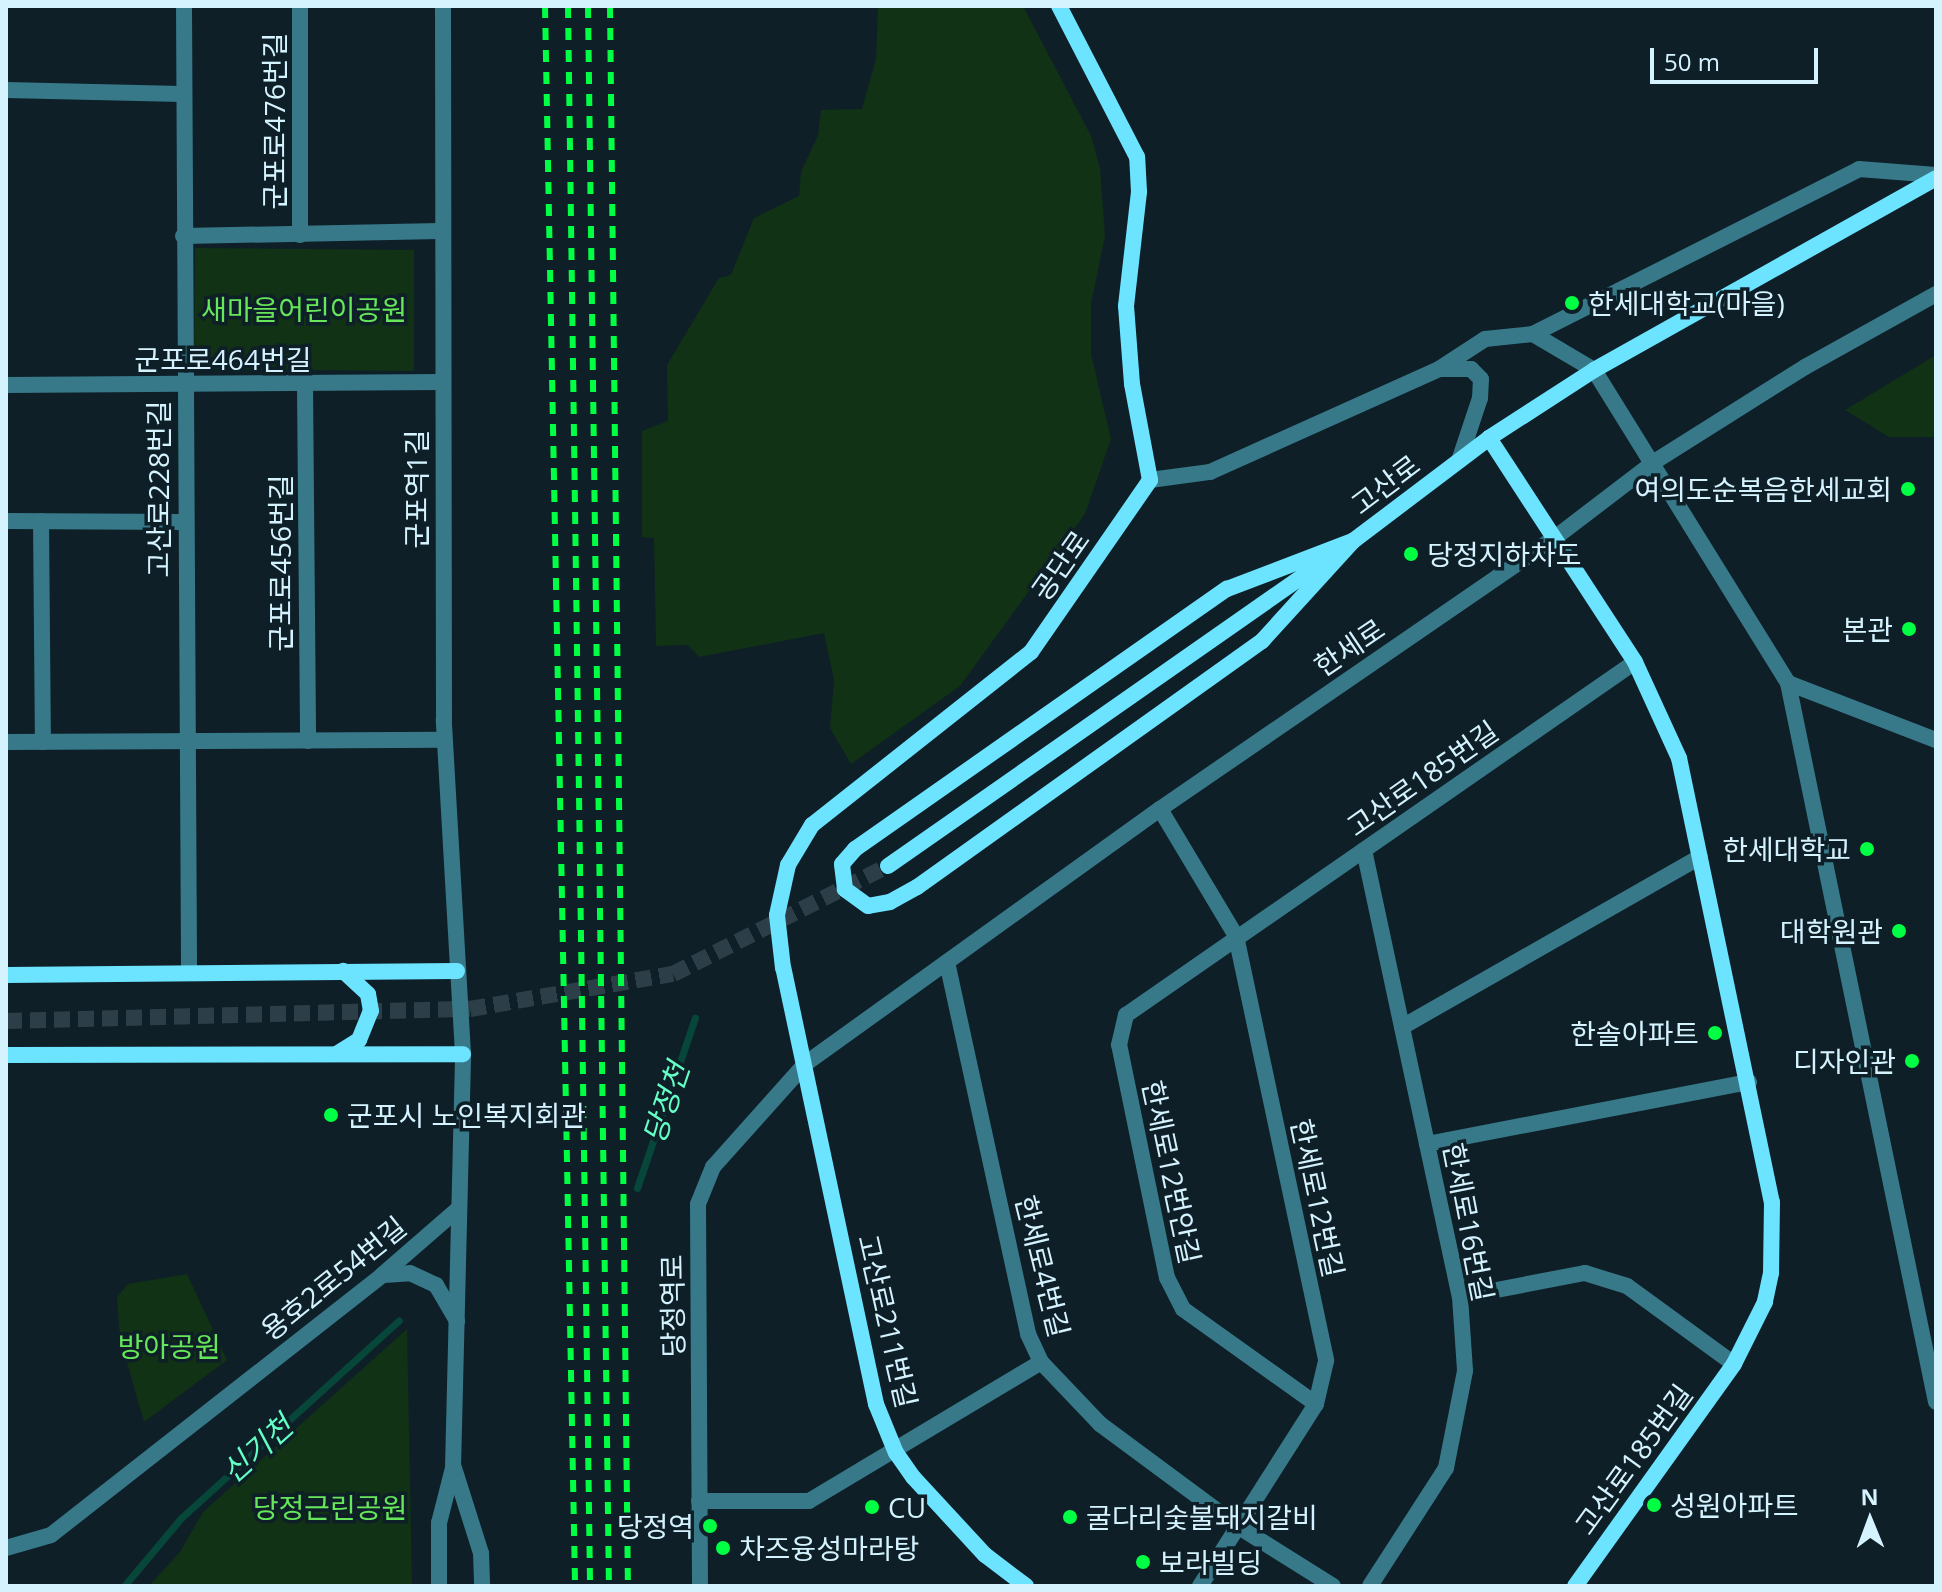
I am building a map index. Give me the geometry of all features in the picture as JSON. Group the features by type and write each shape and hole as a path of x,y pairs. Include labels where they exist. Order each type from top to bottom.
{"street":[{"name":"고산로228번길","path":"184,6 183,386 189,973"},
{"name":"군포로476번길","path":"300,6 300,235"},
{"name":"군포역1길","path":"443,6 440,231 444,740 457,971"},
{"path":"1059,6 1137,157 1138,206 1126,306 1132,384 1150,480 1210,472 1439,369 1485,339 1533,334 1859,169 1936,177"},
{"path":"6,90 182,94"},
{"name":"고산로","path":"888,866 1353,541 1489,438 1594,370 1936,177"},
{"path":"183,236 440,231"},
{"name":"한세로","path":"805,1064 1160,809 1556,537 1654,462 1805,367 1936,294"},
{"path":"1533,334 1594,370 1654,462 1788,683 1936,1402"},
{"path":"1439,369 1471,369 1481,379 1480,398 1459,461"},
{"name":"군포로464번길","path":"6,385 441,382"},
{"name":"군포로456번길","path":"305,385 308,741"},
{"name":"고산로185번길","path":"1489,438 1635,662 1679,758 1749,1082 1774,1230 1765,1302 1734,1364 1575,1586"},
{"name":"공단로","path":"805,1064 783,968 777,915 781,884 795,851 812,825 1031,652 1150,480"},
{"path":"6,521 184,522"},
{"path":"41,521 43,742"},
{"path":"1353,541 1262,641 917,887 890,902 868,906 845,889 842,864 855,849 1227,589 1353,541"},
{"name":"고산로185번길","path":"1236,936 1635,662"},
{"path":"1788,683 1936,740"},
{"path":"6,742 444,740"},
{"name":"한세로12번길","path":"1160,809 1236,936 1326,1361 1316,1404 1200,1586"},
{"name":"한세로16번길","path":"1364,850 1460,1297 1465,1371 1446,1468 1370,1586"},
{"path":"1402,1027 1700,857"},
{"name":"한세로12번안길","path":"1236,936 1126,1015 1119,1045 1167,1278 1183,1309 1316,1404"},
{"name":"한세로4번길","path":"947,962 1028,1334 1041,1362 1100,1424 1239,1527 1333,1586"},
{"path":"336,1054 359,1040 371,1011 368,994 343,971"},
{"path":"6,975 457,971 463,1054 453,1468 439,1523 439,1586"},
{"path":"6,1055 463,1054"},
{"name":"고산로211번길","path":"805,1064 876,1404 896,1453 947,1517 1026,1586"},
{"name":"당정역로","path":"700,1586 701,1194 713,1167 805,1064"},
{"path":"1427,1144 1749,1082"},
{"name":"용호2로54번길","path":"6,1548 51,1535 382,1275 458,1209"},
{"path":"382,1275 410,1273 436,1285 457,1323"},
{"path":"1460,1297 1585,1273 1627,1286 1734,1364"},
{"path":"699,1501 809,1501 896,1453 1041,1362"},
{"path":"453,1468 481,1553 482,1586"}],"green space":[{"path":"878,6 1023,6 1091,136 1100,168 1105,236 1091,304 1091,354 1111,439 1085,514 960,686 851,764 830,728 834,680 824,633 699,657 688,645 656,646 654,538 642,537 642,431 668,421 667,365 719,278 731,275 754,218 799,196 801,172 818,135 821,110 862,109 876,59"},
{"name":"새마을어린이공원","path":"195,248 414,250 414,371 194,369"},
{"path":"1936,355 1936,437 1889,437 1845,410"},
{"name":"방아공원","path":"187,1274 227,1360 144,1422 120,1338 117,1297 128,1284"},
{"name":"당정근린공원","path":"407,1329 412,1586 149,1586 180,1552 203,1512"}],"waterway":[{"name":"당정천","path":"637,1188 695,1018"},
{"name":"신기천","path":"124,1586 181,1518 399,1320"}],"tunnel":[{"path":"6,1021 470,1009 673,974 888,866"}],"railway":[{"path":"545,6 575,1586"},
{"path":"568,6 590,1586"},
{"path":"588,6 609,1586"},
{"path":"610,6 628,1586"}],"place":[{"name":"한세대학교(마을)","path":"1572,303"},
{"name":"여의도순복음한세교회","path":"1908,489"},
{"name":"당정지하차도","path":"1411,554"},
{"name":"본관","path":"1909,629"},
{"name":"한세대학교","path":"1867,849"},
{"name":"대학원관","path":"1899,931"},
{"name":"한솔아파트","path":"1715,1033"},
{"name":"디자인관","path":"1912,1061"},
{"name":"군포시 노인복지회관","path":"331,1115"},
{"name":"성원아파트","path":"1654,1505"},
{"name":"CU","path":"872,1507"},
{"name":"굴다리숯불돼지갈비","path":"1070,1517"},
{"name":"당정역","path":"710,1526"},
{"name":"차즈융성마라탕","path":"723,1548"},
{"name":"보라빌딩","path":"1143,1562"}]}
